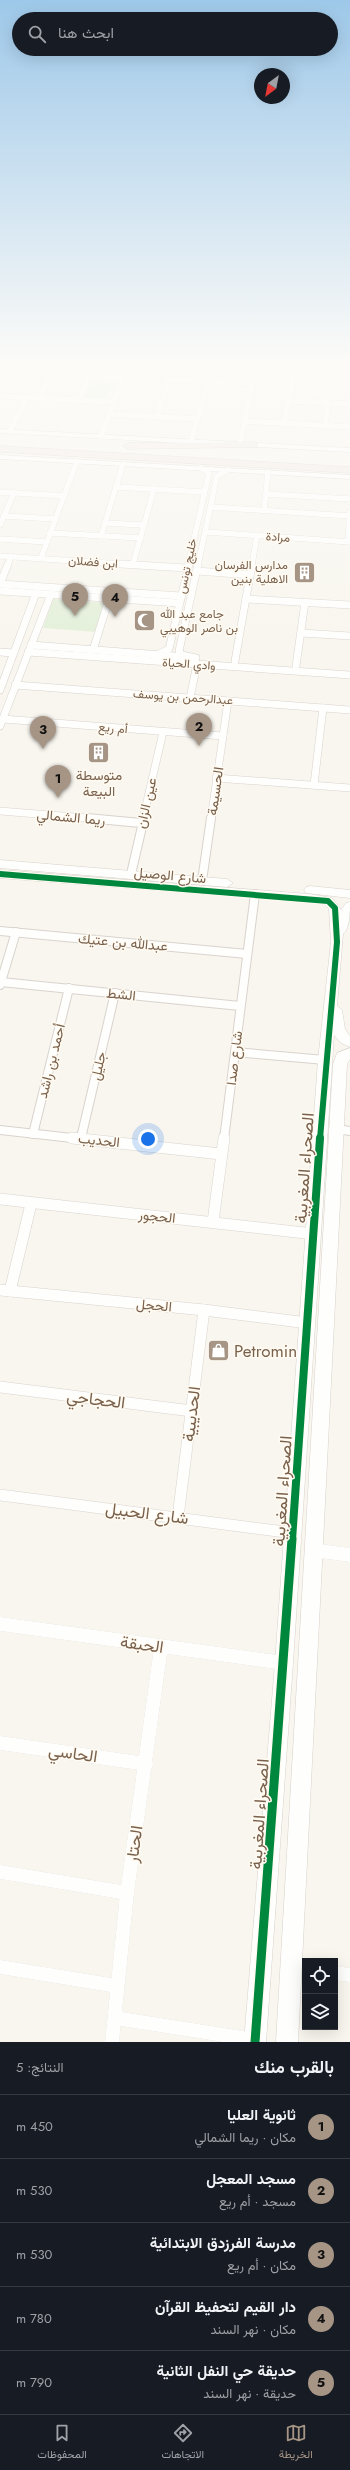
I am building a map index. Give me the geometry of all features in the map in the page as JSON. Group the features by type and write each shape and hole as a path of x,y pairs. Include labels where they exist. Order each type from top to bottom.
{"highway":[{"path":"126,456 263,471"},
{"path":"318,456 350,458"},
{"path":"142,458 350,470"}],"street":[{"path":"0,457 350,477"},
{"path":"41,558 77,461"},
{"path":"101,536 123,464"},
{"path":"201,468 209,473 207,484 216,484"},
{"name":"خليج تونس","path":"196,661 182,655 180,651 217,476 228,470"},
{"path":"263,471 266,494 264,511"},
{"name":"خليج تونس","path":"150,654 162,654 169,649 186,568 207,484"},
{"path":"116,487 204,492"},
{"path":"133,564 154,489"},
{"path":"0,492 64,496"},
{"path":"0,524 14,493"},
{"path":"266,494 350,499"},
{"path":"211,507 350,516"},
{"path":"349,541 350,512"},
{"path":"4,516 55,519"},
{"path":"105,523 144,525"},
{"name":"مرادة","path":"206,532 349,541"},
{"path":"50,533 140,538"},
{"path":"235,661 257,535"},
{"path":"0,539 47,542"},
{"name":"ابن فضلان","path":"0,556 186,568"},
{"path":"11,556 0,584 150,598 179,603"},
{"path":"197,571 250,574"},
{"path":"0,591 109,599 181,596"},
{"path":"0,690 36,594"},
{"path":"1,722 51,594"},
{"path":"93,650 109,599"},
{"path":"246,599 350,605"},
{"path":"296,666 304,602"},
{"path":"31,609 44,610"},
{"path":"301,632 350,636"},
{"name":"وادي الحياة","path":"31,645 54,651 196,661 350,675"},
{"name":"وادي الحياة","path":"28,652 93,650 150,654 196,661 235,661 350,670"},
{"path":"0,652 14,653"},
{"path":"190,698 196,661"},
{"name":"عبدالرحمن بن يوسف","path":"15,685 350,710"},
{"name":"الحسيمة","path":"202,881 228,701"},
{"path":"314,785 323,708"},
{"name":"أم ريع","path":"1,722 223,736"},
{"name":"عين الزان","path":"130,874 163,732"},
{"path":"216,778 350,788"},
{"name":"ريما الشمالي","path":"0,811 141,822"},
{"name":"شارع الوصيل","path":"0,864 62,874 328,901 335,908 337,942"},
{"name":"شارع الوصيل","path":"0,874 130,874 350,894"},
{"name":"شارع صدا","path":"213,1222 255,894"},
{"path":"337,942 349,906"},
{"name":"عبدالله بن عتيك","path":"0,931 247,954"},
{"path":"0,983 16,932"},
{"name":"الصحراء المغربية","path":"255,2041 284,1663 325,1060 337,942"},
{"path":"334,982 337,1026 339,1033 348,1047"},
{"name":"الشط","path":"0,983 69,988 240,1006"},
{"name":"أحمد بن راشد","path":"33,1134 69,988"},
{"name":"جليل","path":"81,1138 115,993"},
{"name":"الصحراء المغربية","path":"288,2042 299,1967 313,1550 328,1320 343,1130 340,1064 348,1047"},
{"path":"235,1052 325,1060"},
{"name":"الحديب","path":"0,1130 222,1154"},
{"name":"الحجور","path":"0,1199 31,1204 213,1222 314,1234"},
{"path":"5,1291 31,1204"},
{"name":"الحجل","path":"5,1291 308,1320"},
{"name":"الحديبية","path":"178,1517 204,1310"},
{"path":"308,1320 328,1320"},
{"name":"الحجاجي","path":"0,1387 192,1411"},
{"name":"شارع الحبيل","path":"0,1494 293,1533"},
{"path":"313,1550 350,1555"},
{"name":"الحبقة","path":"0,1624 284,1663"},
{"name":"الحتار","path":"112,2042 127,1893 161,1647"},
{"name":"الحاسي","path":"0,1743 146,1764"},
{"path":"0,1872 127,1893"},
{"path":"0,1967 117,1986"},
{"path":"338,1973 350,1975"},
{"path":"115,2018 255,2041"}],"green space":[{"path":"53,599 106,603 97,632 43,628"}],"cycle path":[{"path":"0,874 309,898 328,901 335,908 337,942 325,1060 284,1663 255,2042"}],"place":[{"name":"مدارس الفرسان الاهلية بنين","path":"304,572"},
{"name":"حديقة حي النفل الثانية","path":"75,616"},
{"name":"دار القيم لتحفيظ القرآن","path":"115,617"},
{"name":"جامع عبد الله بن ناصر الوهيبي","path":"145,621"},
{"name":"مسجد المعجل","path":"199,746"},
{"name":"مدرسة الفرزدق الابتدائية","path":"43,749"},
{"name":"متوسطة البيعة","path":"99,753"},
{"name":"ثانوية العليا","path":"58,798"},
{"name":"Petromin","path":"218,1351"}]}
